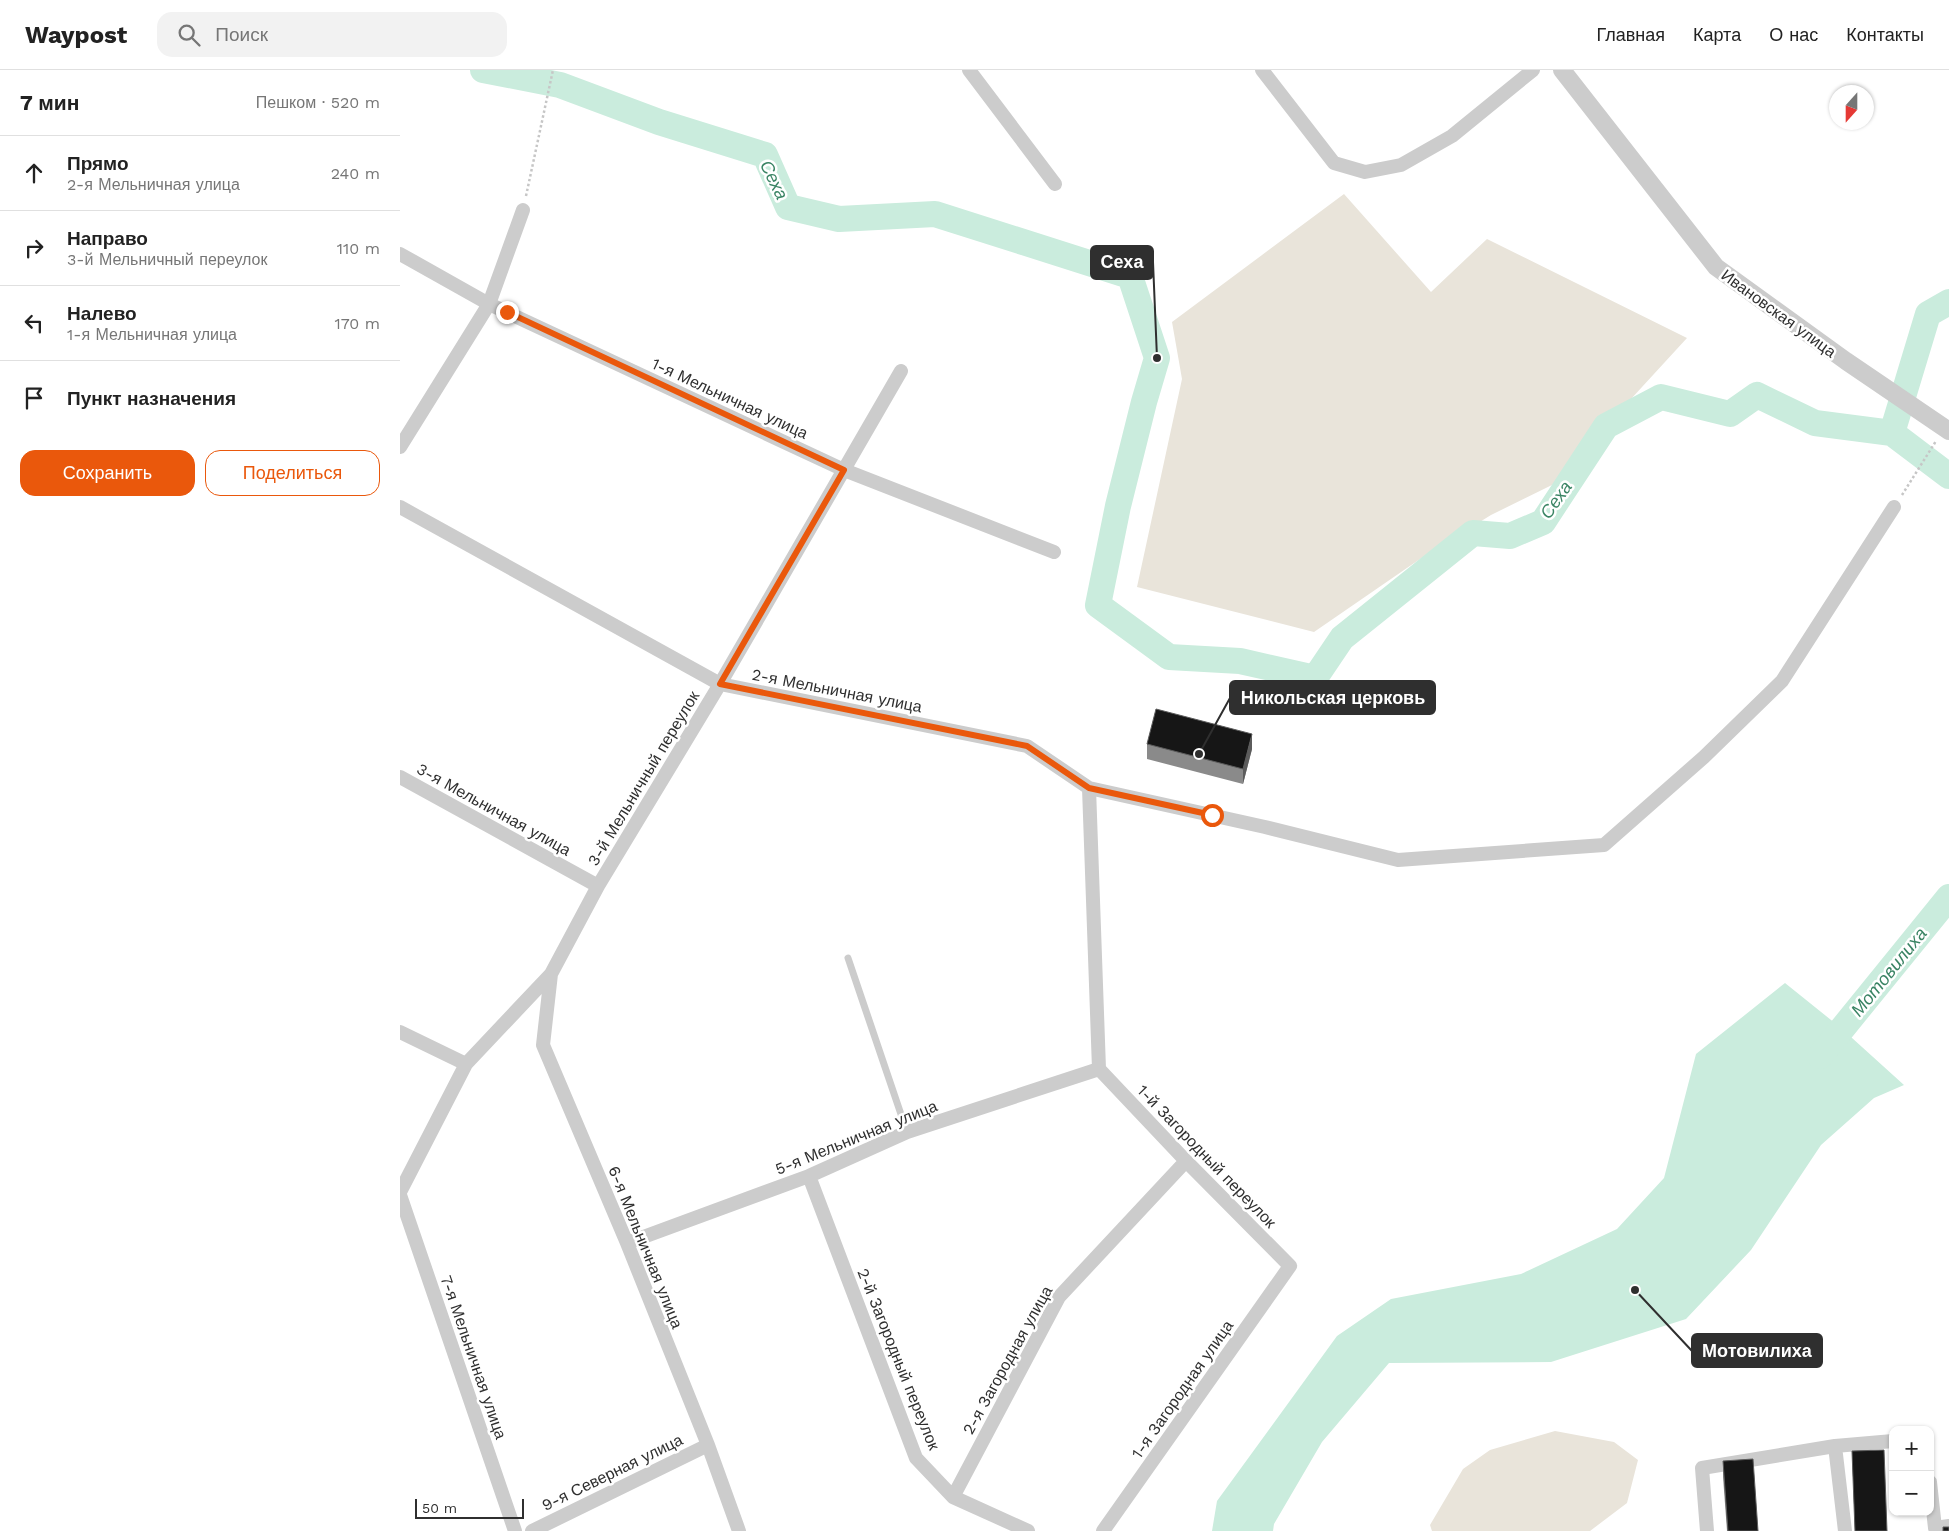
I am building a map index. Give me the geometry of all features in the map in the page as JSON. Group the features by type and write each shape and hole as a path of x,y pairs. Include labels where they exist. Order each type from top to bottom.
{"street":[{"path":"969,70 1055,184"},
{"path":"1262,70 1334,163 1365,172 1401,165 1452,136 1533,70"},
{"name":"Ивановская улица","path":"1562,70 1716,267 1846,361 1942,426"},
{"path":"400,447 489,304 523,210"},
{"name":"1-я Мельничная улица","path":"400,254 489,304 844,470 1054,552"},
{"name":"3-й Мельничный переулок","path":"400,1194 466,1064 551,974 598,886 720,684 901,371"},
{"name":"2-я Мельничная улица","path":"400,507 720,684 1027,746 1089,788 1265,827 1398,860 1604,845 1704,757 1782,681 1894,507"},
{"name":"3-я Мельничная улица","path":"400,777 598,886"},
{"path":"1089,788 1099,1069"},
{"name":"6-я Мельничная улица","path":"551,974 543,1045 627,1243 708,1444 739,1531"},
{"path":"400,1032 466,1064"},
{"name":"5-я Мельничная улица","path":"627,1243 809,1176 907,1132 1099,1069"},
{"name":"1-й Загородный переулок","path":"1099,1069 1186,1161 1290,1266"},
{"name":"2-я Загородная улица","path":"953,1497 1059,1297 1186,1161"},
{"name":"2-й Загородный переулок","path":"809,1176 916,1458 953,1497 1028,1531"},
{"name":"7-я Мельничная улица","path":"400,1194 515,1531"},
{"name":"1-я Загородная улица","path":"1103,1531 1290,1266"},
{"path":"1707,1531 1702,1468 1835,1446 1889,1441"},
{"name":"9-я Северная улица","path":"532,1531 708,1444"},
{"path":"1835,1446 1845,1531"},
{"path":"1934,1516 1935,1528 1949,1526"}],"lane":[{"path":"848,958 907,1132"}],"path":[{"path":"523,210 553,70"},
{"path":"1894,507 1942,426"}],"shaded area":[{"path":"1344,194 1431,292 1487,239 1687,338 1552,485 1491,515 1420,559 1314,632 1137,587 1182,379 1172,322"},
{"path":"1785,983 1841,1028 1904,1085 1874,1098 1821,1145 1751,1250 1686,1319 1551,1362 1389,1363 1322,1442 1274,1524 1273,1531 1212,1531 1217,1501 1337,1336 1391,1299 1521,1274 1617,1229 1664,1178 1696,1054"},
{"path":"1555,1431 1614,1442 1638,1460 1627,1503 1590,1531 1432,1531 1430,1525 1463,1469 1490,1450"}],"building":[{"path":"1156,709 1252,734 1243,769 1147,744"},
{"path":"1884,1450 1887,1531 1855,1531 1852,1451"},
{"path":"1753,1459 1758,1531 1728,1531 1723,1461"},
{"path":"1943,1527 1949,1527 1949,1531 1943,1531"}],"waterway":[{"name":"Сеха","path":"483,70 560,85 659,122 765,155 788,207 839,219 935,214 1130,276 1157,358 1118,506 1098,605 1169,657 1240,661 1315,678 1342,638 1473,533 1510,536 1543,522 1606,426 1661,397 1730,414 1757,395 1815,423 1892,433 1949,476"},
{"name":"Сеха","path":"1892,433 1928,314 1949,302"},
{"name":"Мотовилиха","path":"1820,1056 1949,897"}],"place":[{"name":"Сеха","path":"1157,358"},
{"name":"Никольская церковь","path":"1199,754"},
{"name":"Мотовилиха","path":"1635,1290"}],"route":[{"path":"507,312 844,470 720,684 1027,746 1089,788 1212,815"}]}
